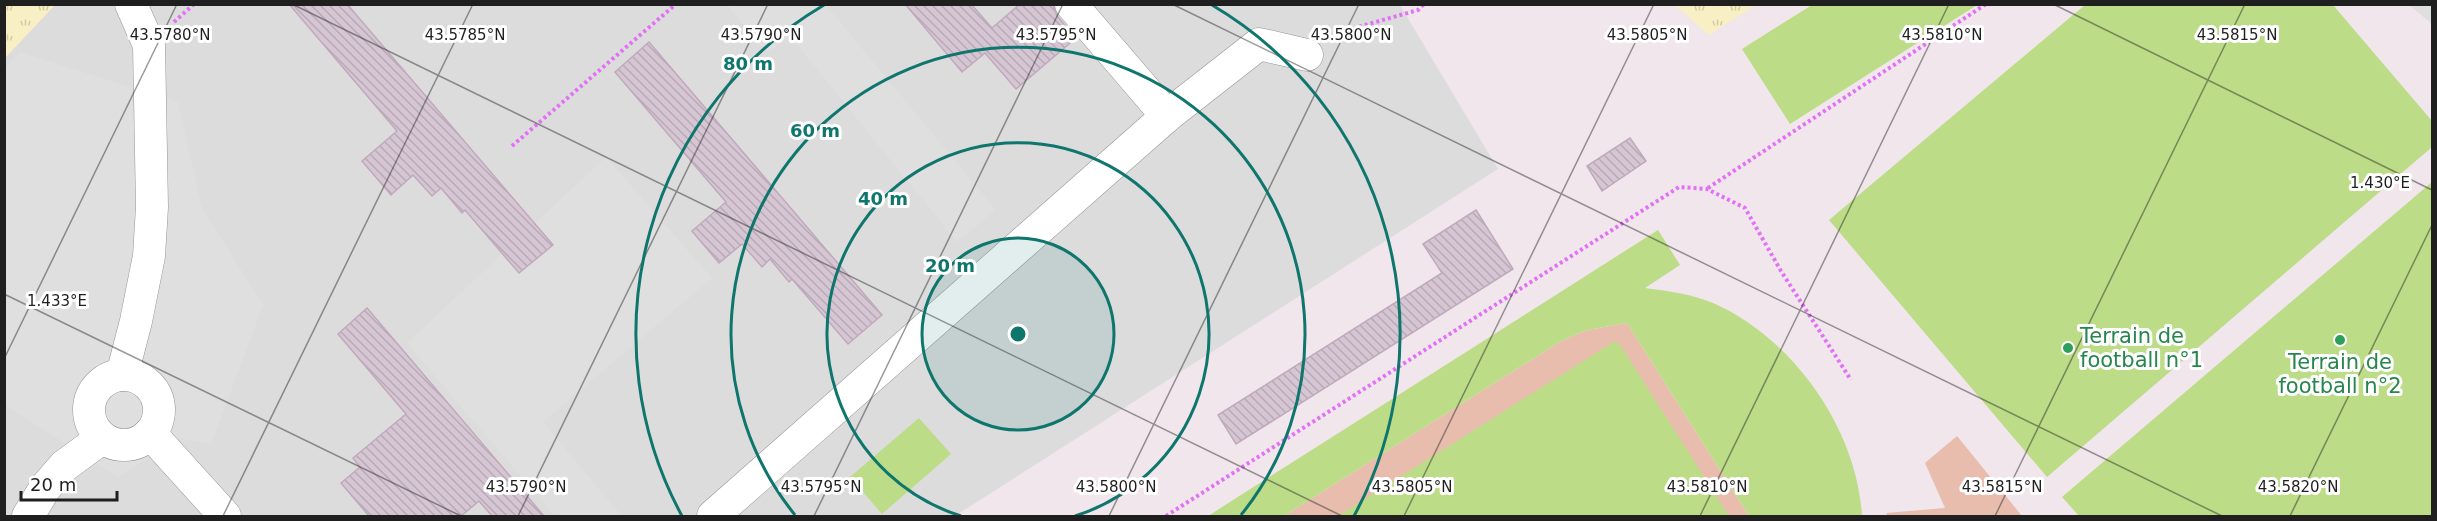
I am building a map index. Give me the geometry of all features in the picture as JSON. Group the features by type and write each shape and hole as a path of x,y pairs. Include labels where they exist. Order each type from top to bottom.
{"lane":[{"path":"122,375 149,256 152,207 149,45 131,4"},
{"path":"1071,4 1167,116"},
{"path":"713,516 1167,116 1259,44 1307,56"},
{"path":"122,375 144,382 152,390 157,400 159,412 150,433 132,444 111,443 102,438 94,429 89,418 89,406 93,394 100,385 110,378 122,375"},
{"path":"150,433 225,516"},
{"path":"27,516 45,488 64,466 102,438"}],"path":[{"path":"512,146 676,4"},
{"path":"1307,56 1344,31 1418,10 1424,4"},
{"path":"1707,189 1986,4"},
{"path":"1166,516 1679,187 1707,189 1745,208 1781,271 1851,380"}],"shaded area":[{"path":"55,4 1400,5 1498,169 955,516 5,516 4,58"},
{"path":"727,5 826,5 996,210 957,242 790,36 768,52"},
{"path":"2409,5 2432,5 2432,24"},
{"path":"20,52 178,102 202,208 263,305 211,444 180,438 118,477 5,405 4,69"},
{"path":"606,157 712,278 543,422 621,515 555,516 407,343"},
{"path":"1627,323 1749,516 1284,516 1561,341 1587,330"},
{"path":"1957,436 2022,516 1888,516 1886,513 1945,508 1925,463"}],"green space":[{"path":"4,5 55,5 5,58"},
{"path":"1675,5 1756,5 1709,35"},
{"path":"1812,5 1977,5 1790,124 1742,49"},
{"name":"Terrain de football n°1","path":"2085,5 2333,5 2432,121 2432,147 2047,477 1829,220"},
{"name":"Terrain de football n°2","path":"2432,182 2432,516 2079,516 2062,497"},
{"path":"1658,230 1680,265 1645,288 1688,295 1713,303 1742,319 1769,339 1794,363 1816,390 1834,420 1848,451 1857,483 1862,516 1749,516 1627,323 1587,330 1561,341 1284,516 1208,516"},
{"path":"1615,341 1619,343 1729,516 1338,516"},
{"path":"919,418 951,454 882,514 850,477"}],"building":[{"path":"289,4 347,4 553,245 519,273 465,210 462,213 441,188 432,196 413,175 391,195 362,161 397,131"},
{"path":"905,4 971,4 992,28 1020,4 1053,4 1057,16 1076,38 1016,89 985,53 962,72"},
{"path":"649,42 882,315 848,344 792,279 789,282 770,259 762,267 742,244 719,263 692,231 726,202 615,72"},
{"path":"1630,138 1646,161 1602,191 1587,166"},
{"path":"1476,210 1513,269 1236,444 1218,415 1442,273 1423,244"},
{"path":"367,308 544,516 492,516 479,501 461,516 369,516 341,483 360,467 353,458 406,414 338,334"}],"place":[{"name":"Terrain de football n°2","path":"2340,340"},
{"name":"Terrain de football n°1","path":"2068,348"}]}
